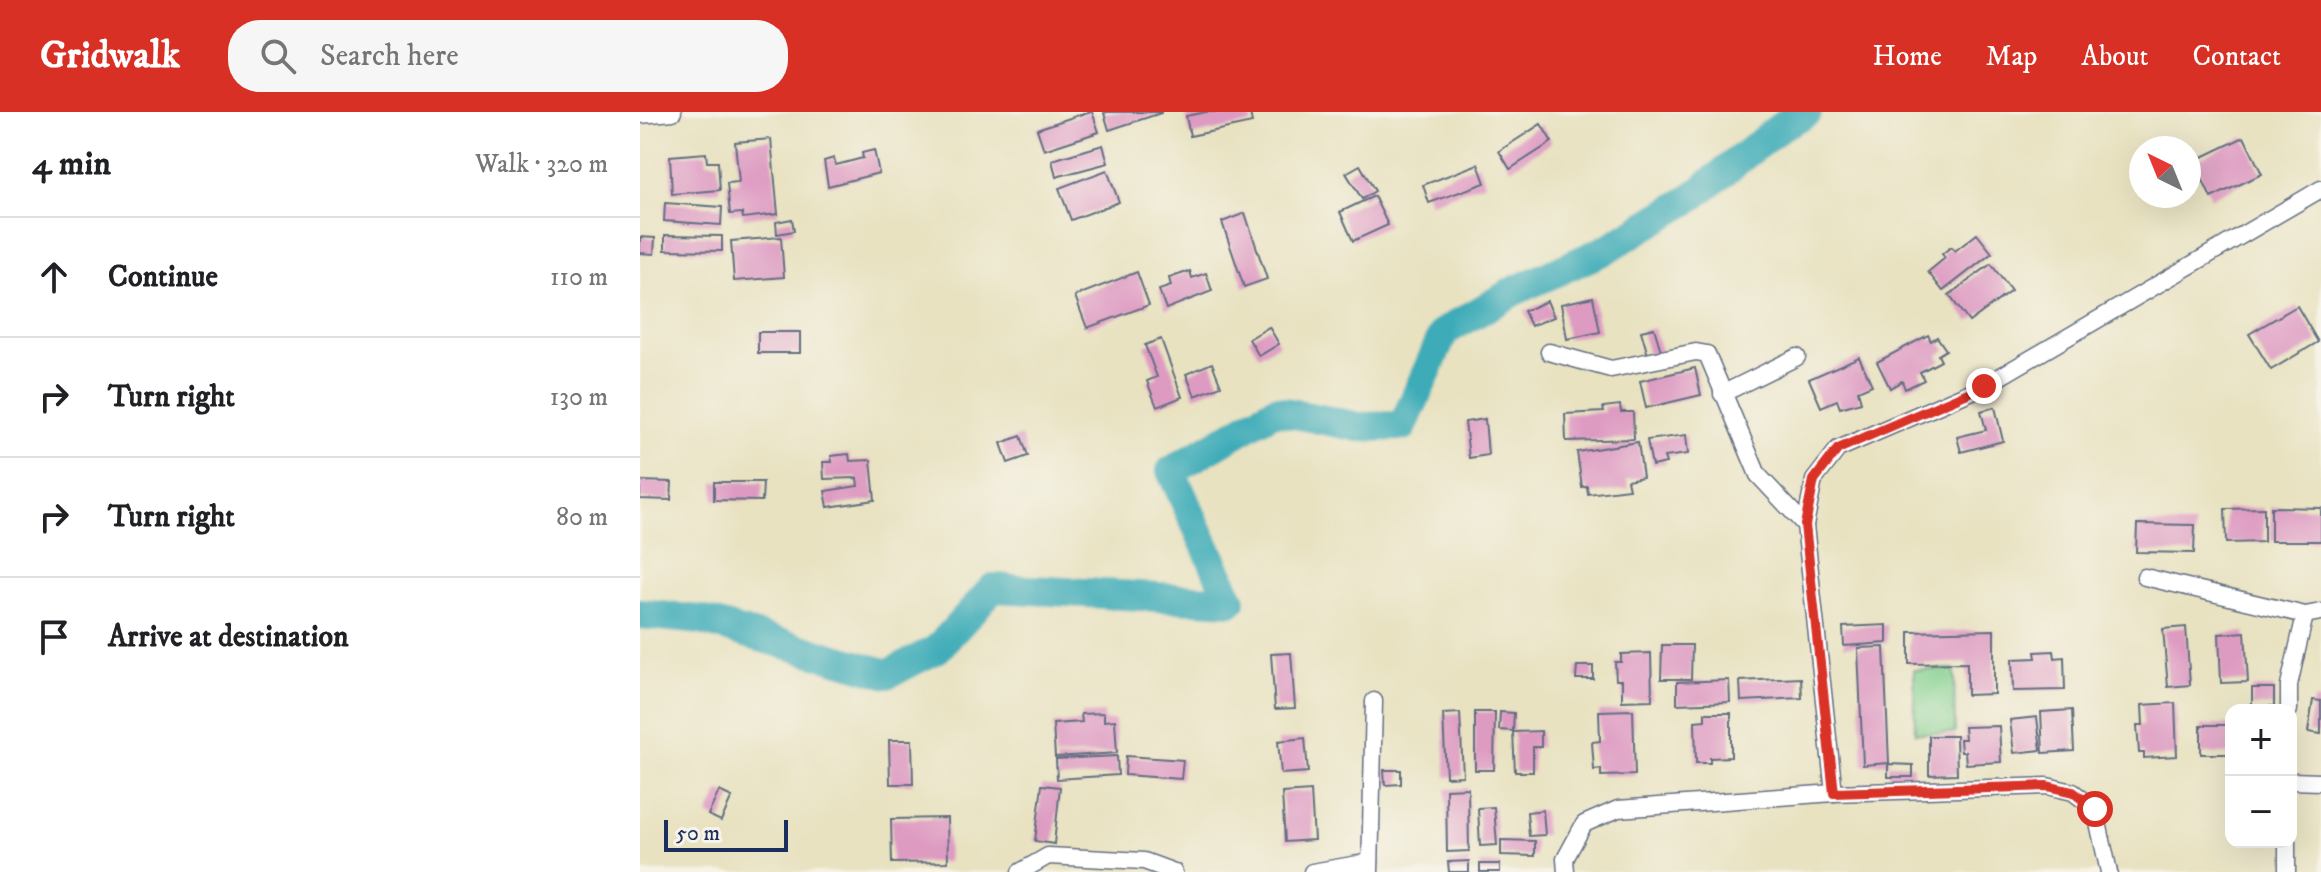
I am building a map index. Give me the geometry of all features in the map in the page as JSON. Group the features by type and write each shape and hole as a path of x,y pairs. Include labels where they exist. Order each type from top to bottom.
{"street":[{"path":"640,115 673,112"},
{"path":"1834,793 1805,525 1814,480 1838,449 1984,386 2321,189"},
{"path":"1549,352 1611,369 1696,352 1707,354 1758,475 1805,525"},
{"path":"1722,394 1797,357"},
{"path":"2145,577 2313,614 2289,685 2289,704"},
{"path":"1312,872 1370,867 1374,701"},
{"path":"2297,781 2321,782"},
{"path":"1566,872 1565,859 1584,824 1618,809 1834,793 2047,786 2073,792 2095,809 2109,872"},
{"path":"2287,848 2287,872"},
{"path":"1020,872 1048,856 1144,861 1174,872"}],"green space":[{"path":"1954,669 1955,733 1915,733 1914,670"}],"building":[{"path":"1092,112 1099,132 1044,150 1037,129"},
{"path":"1206,112 1250,112 1252,123 1190,136 1186,116"},
{"path":"1104,113 1161,113 1109,130"},
{"path":"1541,124 1552,142 1510,169 1499,151"},
{"path":"2244,137 2262,174 2211,198 2201,176 2201,158"},
{"path":"771,139 778,214 743,218 742,213 730,214 727,183 739,182 735,142"},
{"path":"1103,145 1108,163 1056,177 1052,160"},
{"path":"874,150 879,173 828,186 824,161 834,158 836,165 863,158 862,153"},
{"path":"706,153 707,162 718,162 720,190 672,194 670,156"},
{"path":"1478,164 1485,183 1429,203 1423,185"},
{"path":"1360,165 1375,191 1362,199 1346,173"},
{"path":"1107,170 1119,202 1071,220 1059,188"},
{"path":"1374,196 1388,225 1353,241 1340,212"},
{"path":"665,203 722,207 721,225 664,221"},
{"path":"1245,213 1267,279 1244,287 1222,222"},
{"path":"792,219 794,231 777,234 776,222"},
{"path":"1977,234 1992,253 1943,291 1928,272 1945,258 1942,254 1951,247 1955,251"},
{"path":"665,235 722,236 722,251 665,250"},
{"path":"640,237 655,238 654,254 640,253"},
{"path":"781,237 784,277 734,281 731,241"},
{"path":"1991,264 2011,291 1969,322 1949,295"},
{"path":"1190,271 1192,278 1206,273 1212,291 1166,309 1159,290 1171,286 1169,278"},
{"path":"1137,272 1149,305 1087,328 1075,296"},
{"path":"1593,297 1600,332 1567,339 1561,304"},
{"path":"1547,301 1554,317 1531,326 1524,311"},
{"path":"2297,306 2318,342 2271,370 2249,334"},
{"path":"1269,327 1279,344 1259,356 1249,339"},
{"path":"1654,328 1661,351 1648,355 1641,331"},
{"path":"758,332 800,332 800,353 758,353"},
{"path":"1928,335 1931,341 1937,337 1946,350 1938,355 1941,361 1920,372 1924,380 1905,389 1902,381 1890,388 1877,362"},
{"path":"1161,339 1182,397 1157,407 1147,381 1157,377 1145,345"},
{"path":"1859,357 1872,385 1858,391 1861,402 1840,408 1837,400 1821,407 1809,379"},
{"path":"1212,363 1221,386 1195,396 1186,374"},
{"path":"1695,368 1701,395 1646,408 1640,381"},
{"path":"1620,405 1621,412 1633,412 1634,439 1566,441 1565,414 1604,412 1603,407"},
{"path":"1995,407 2003,441 1961,452 1957,437 1986,430 1981,411"},
{"path":"1485,419 1488,455 1469,458 1465,422"},
{"path":"1686,435 1688,454 1664,457 1666,463 1652,466 1647,440"},
{"path":"1021,436 1028,456 1008,463 1001,443"},
{"path":"1638,442 1643,477 1627,480 1629,489 1588,494 1587,486 1582,487 1577,452"},
{"path":"849,454 850,461 871,460 875,500 828,507 825,491 858,486 857,478 824,479 823,462 832,462 831,456"},
{"path":"640,481 672,482 671,500 640,499"},
{"path":"714,482 763,482 762,501 714,500"},
{"path":"2271,507 2321,508 2321,541 2271,541"},
{"path":"2264,508 2264,542 2226,543 2225,509"},
{"path":"2137,524 2195,525 2194,553 2136,552"},
{"path":"1887,625 1887,643 1844,646 1843,627"},
{"path":"2186,627 2190,685 2168,687 2163,629"},
{"path":"1994,630 1994,694 1967,695 1967,663 1909,664 1909,632"},
{"path":"2245,632 2248,682 2221,683 2219,634"},
{"path":"1662,645 1692,645 1691,679 1661,679"},
{"path":"1884,647 1889,763 1863,765 1858,648"},
{"path":"2054,651 2055,658 2064,657 2065,690 2013,691 2012,659 2036,658 2035,652"},
{"path":"1291,653 1295,708 1275,709 1271,654"},
{"path":"1651,653 1652,700 1622,701 1622,680 1616,680 1615,662 1621,662 1621,654"},
{"path":"1577,666 1593,666 1593,679 1576,679"},
{"path":"1801,678 1802,698 1741,701 1740,681"},
{"path":"1729,680 1730,702 1677,704 1677,682"},
{"path":"2252,688 2274,688 2274,704 2252,704"},
{"path":"2313,700 2321,701 2321,734 2308,732"},
{"path":"2175,703 2177,756 2144,758 2144,753 2139,753 2137,725 2143,725 2142,705"},
{"path":"1633,710 1635,775 1601,776 1601,769 1594,770 1592,742 1600,741 1599,711"},
{"path":"2072,710 2074,751 2043,753 2041,712"},
{"path":"1475,712 1495,712 1494,770 1475,770"},
{"path":"1500,712 1514,713 1513,731 1499,730"},
{"path":"1104,713 1104,721 1115,720 1117,753 1055,757 1053,724 1082,722 1081,714"},
{"path":"1460,713 1463,776 1446,777 1443,714"},
{"path":"1705,713 1731,713 1731,757 1710,758 1710,763 1696,763 1695,721 1705,720"},
{"path":"2037,717 2041,750 2014,753 2010,720"},
{"path":"2201,725 2225,725 2225,754 2201,754"},
{"path":"1999,726 2001,762 1966,764 1960,739 1965,739 1964,727"},
{"path":"1541,731 1541,747 1533,747 1533,772 1515,772 1513,732"},
{"path":"1929,736 1956,736 1957,774 1929,775"},
{"path":"1305,738 1308,772 1281,774 1278,741"},
{"path":"889,740 912,740 913,784 890,784"},
{"path":"1117,756 1118,775 1057,779 1056,759"},
{"path":"1126,756 1183,760 1181,779 1125,775"},
{"path":"1888,764 1913,765 1913,777 1888,777"},
{"path":"1384,770 1401,770 1401,784 1385,785"},
{"path":"1042,785 1060,787 1054,844 1035,841"},
{"path":"1468,788 1469,851 1447,852 1446,789"},
{"path":"719,791 732,797 721,821 708,815"},
{"path":"1311,791 1314,840 1285,842 1282,793"},
{"path":"1494,807 1497,845 1480,846 1478,808"},
{"path":"1543,810 1545,835 1529,836 1527,812"},
{"path":"947,818 948,862 892,863 891,819"},
{"path":"1501,840 1535,841 1535,856 1501,855"},
{"path":"1469,861 1469,872 1449,872 1448,862"},
{"path":"1480,864 1500,864 1500,872 1480,872"}],"waterway":[{"path":"640,614 701,620 888,674 937,649 993,588 1231,601 1171,471 1275,410 1359,427 1403,426 1444,332 1514,291 1605,250 1690,199 1780,127 1807,112"}],"route":[{"path":"1984,386 1838,449 1814,480 1805,525 1834,793 2047,786 2073,792 2095,809"}]}
